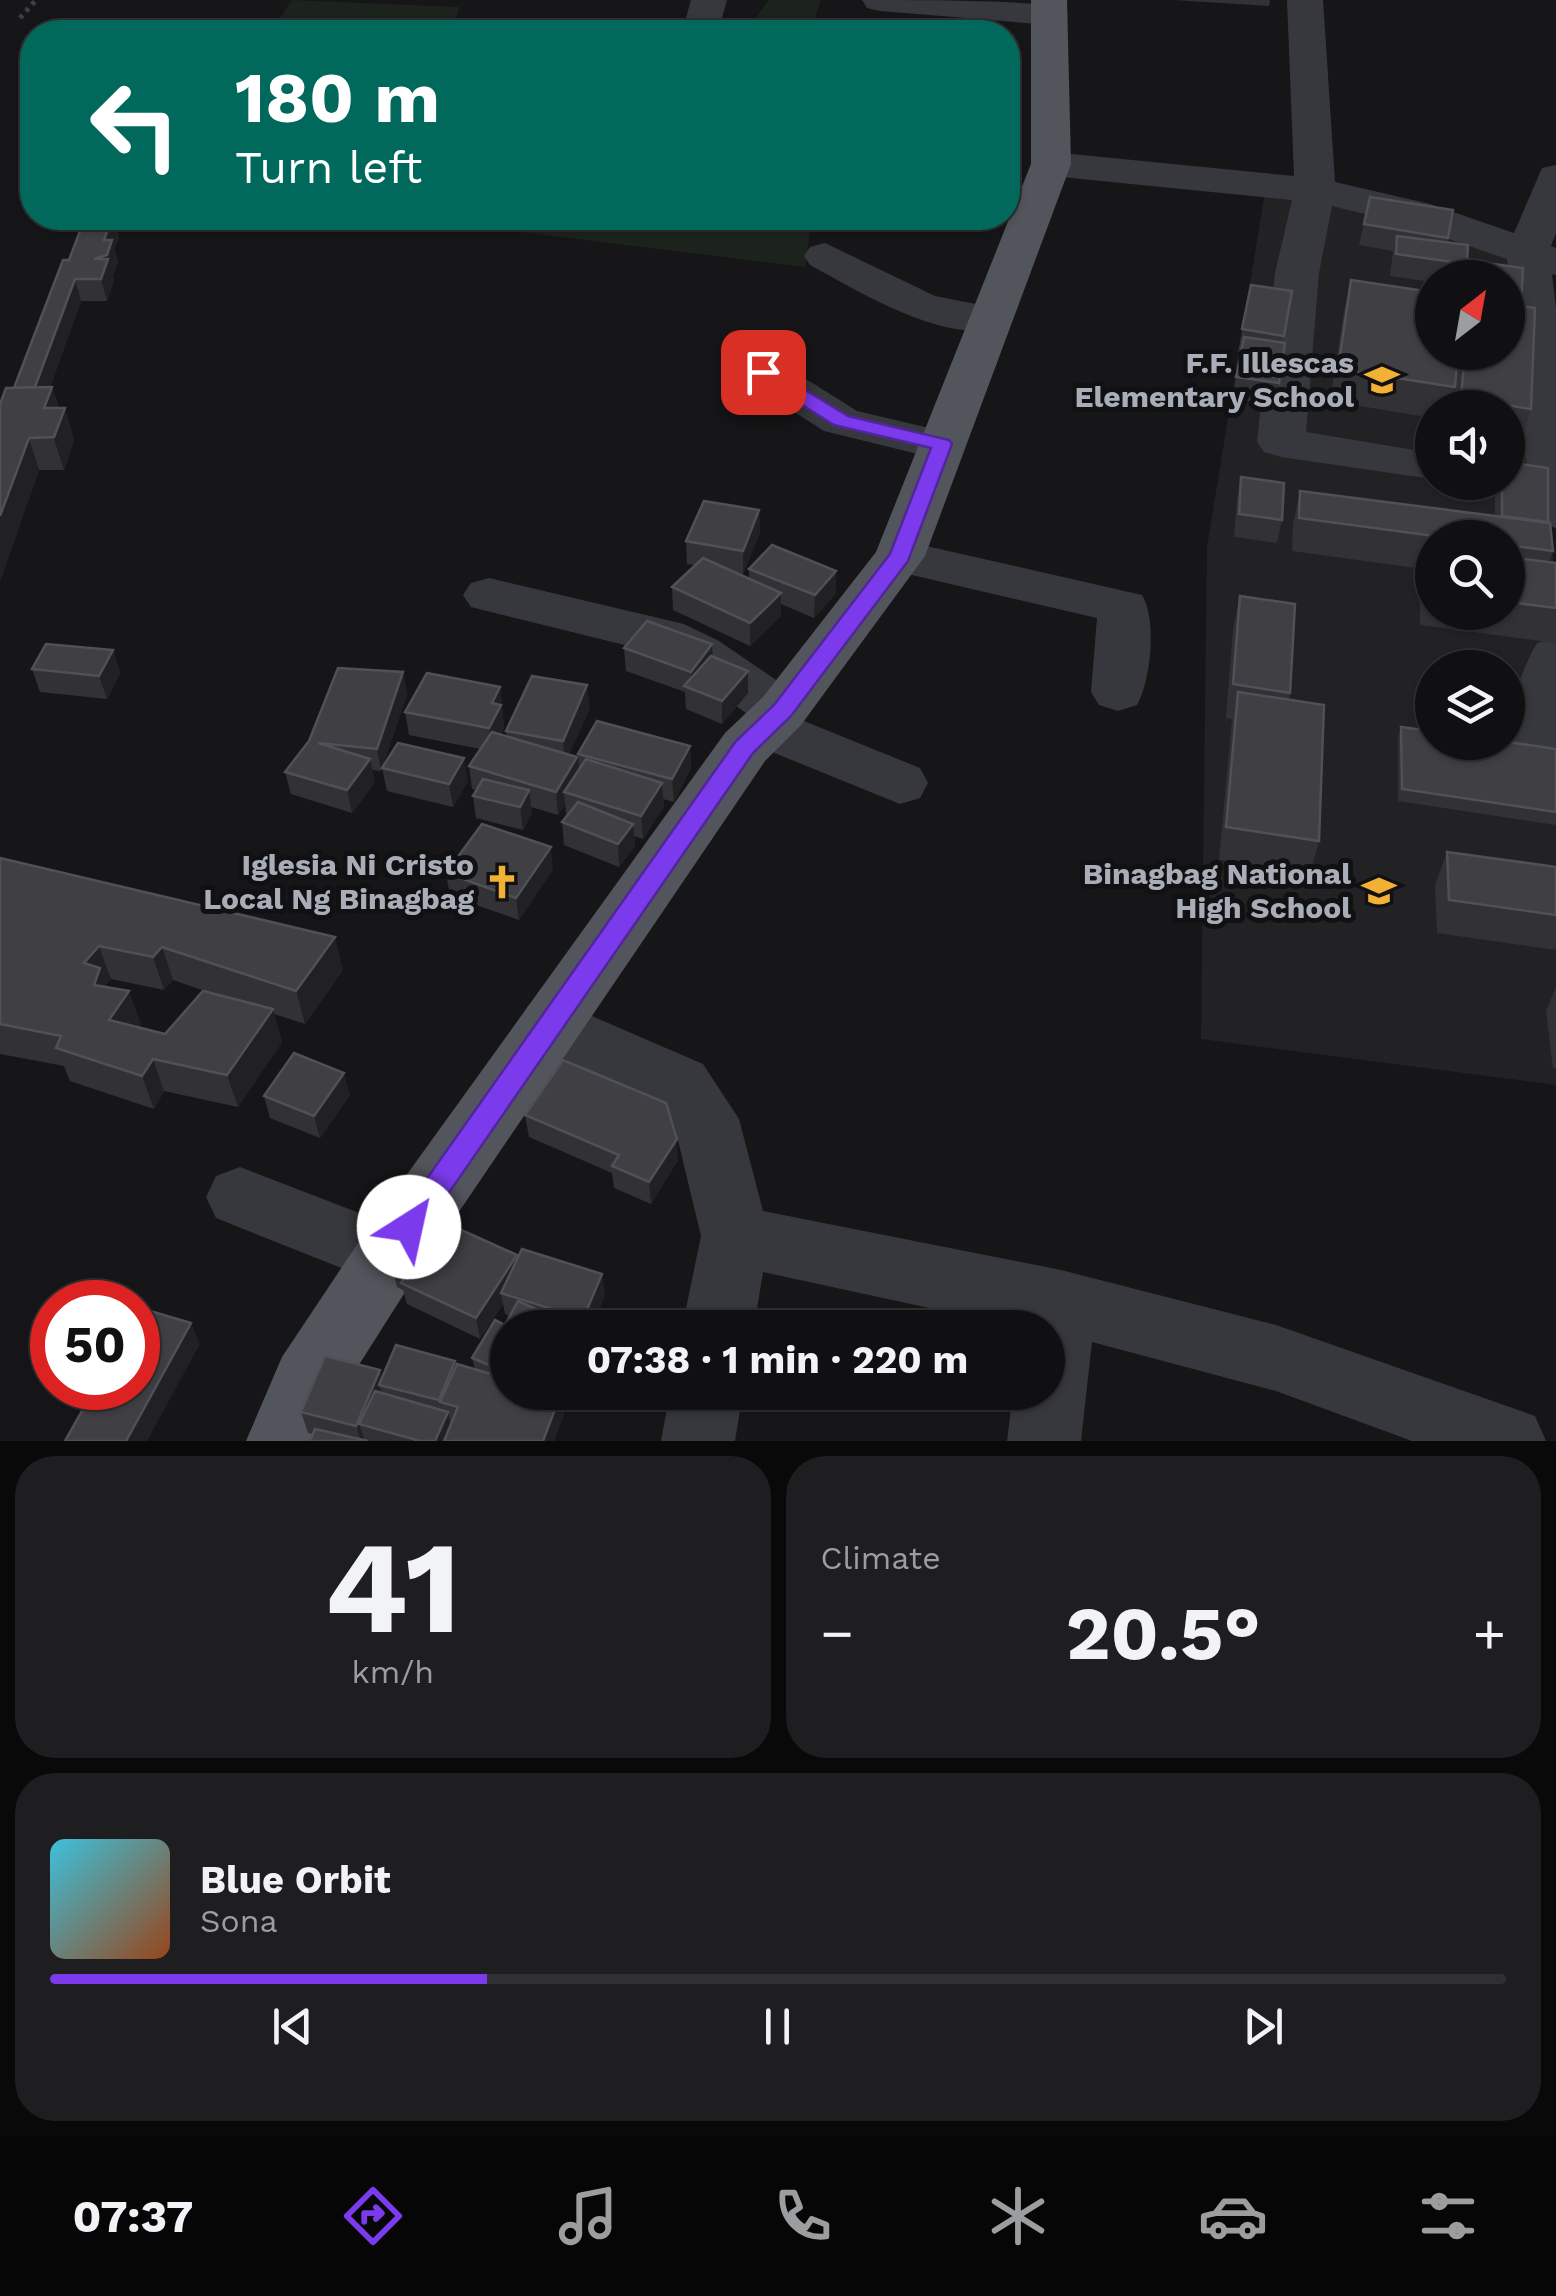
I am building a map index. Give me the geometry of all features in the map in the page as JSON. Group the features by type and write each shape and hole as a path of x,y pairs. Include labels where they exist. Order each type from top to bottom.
{"main road":[{"path":"283,1441 308,1381 388,1256 744,747 774,719 900,556 1051,164 1050,7"}],"street":[{"path":"880,0 1050,7"},
{"path":"1304,0 1314,174 1297,273 1281,442 1415,464"},
{"path":"1051,164 1442,180"},
{"path":"1314,174 1542,257"},
{"path":"1556,177 1542,257 1556,512"},
{"path":"826,256 923,308 990,319"},
{"path":"763,372 841,421 942,444"},
{"path":"900,556 1124,607 1118,692"},
{"path":"489,594 666,638 700,654 774,719 900,783"},
{"path":"1534,737 1556,656"},
{"path":"550,1024 680,1082 706,1118 734,1236 721,1310"},
{"path":"240,1197 388,1256"},
{"path":"734,1236 1061,1302 1276,1358 1508,1441"},
{"path":"1044,1441 1061,1302"},
{"path":"698,1441 704,1410"}],"path":[{"path":"20,18 36,0"}],"shaded area":[{"path":"292,0 459,7 456,20 279,20"},
{"path":"769,0 821,0 814,20 754,20"},
{"name":"Binagbag National High School","path":"1265,192 1425,221 1514,253 1515,260 1415,260 1415,370 1525,370 1525,338 1556,579 1556,1085 1201,1039 1207,547"},
{"path":"504,230 810,230 805,267"}],"building":[{"path":"1370,197 1453,210 1448,238 1364,224"},
{"path":"80,230 108,230 104,240 112,240 107,255 94,259 108,259 101,279 75,279 35,387 14,388 63,260 69,260"},
{"path":"1397,236 1468,245 1467,260 1396,254"},
{"path":"1351,280 1415,289 1415,370 1456,370 1455,387 1338,369"},
{"path":"1251,285 1292,291 1284,336 1242,329"},
{"path":"1525,307 1535,308 1531,409 1525,408 1525,390 1462,390 1463,370 1525,370"},
{"path":"1244,337 1285,343 1279,383 1236,377"},
{"path":"52,387 44,408 65,408 54,437 29,438 0,516 0,404 6,388"},
{"path":"1525,465 1548,468 1548,522 1502,516 1502,500 1525,500"},
{"path":"1241,477 1284,483 1282,520 1239,514"},
{"path":"1300,491 1550,523 1553,551 1525,547 1525,520 1415,520 1415,533 1299,518"},
{"path":"704,501 759,510 743,551 686,541"},
{"path":"772,545 836,571 815,595 749,569"},
{"path":"703,558 781,593 750,623 672,587"},
{"path":"1525,559 1556,563 1556,608 1525,604"},
{"path":"1240,596 1295,604 1290,693 1233,684"},
{"path":"647,621 712,644 691,672 624,648"},
{"path":"46,644 113,650 99,676 32,669"},
{"path":"711,656 748,671 722,701 684,686"},
{"path":"338,668 403,672 377,749 318,743 370,759 347,790 285,772 309,741"},
{"path":"427,673 500,687 492,703 501,705 489,728 405,712"},
{"path":"532,676 587,685 563,741 506,731"},
{"path":"1238,692 1324,705 1319,841 1226,827"},
{"path":"597,721 690,746 672,779 578,754"},
{"path":"1401,727 1415,729 1415,760 1525,760 1525,744 1556,749 1556,812 1402,789"},
{"path":"492,732 577,757 556,792 469,766"},
{"path":"398,743 464,758 449,784 382,768"},
{"path":"586,759 662,783 641,816 564,792"},
{"path":"483,779 529,790 520,807 473,796"},
{"path":"578,802 633,824 618,844 562,822"},
{"path":"482,824 551,847 516,898 446,873"},
{"path":"1447,852 1556,867 1556,915 1449,900"},
{"path":"0,858 335,937 296,991 162,947 153,957 99,946 84,963 100,968 94,985 129,991 109,1020 165,1034 203,991 273,1009 227,1075 153,1059 142,1076 56,1048 61,1036 0,1024"},
{"path":"294,1053 344,1073 314,1116 264,1096"},
{"path":"563,1060 666,1103 677,1139 649,1182 612,1166 619,1155 525,1115"},
{"path":"428,1215 517,1255 476,1318 401,1283 408,1273 392,1266"},
{"path":"522,1249 602,1274 587,1310 555,1310 501,1293"},
{"path":"518,1301 538,1310 513,1310"},
{"path":"160,1314 191,1323 160,1379"},
{"path":"490,1328 490,1366 472,1358"},
{"path":"396,1345 455,1361 439,1400 379,1385"},
{"path":"325,1356 380,1370 356,1426 301,1412"},
{"path":"457,1364 490,1374 490,1410 555,1410 543,1441 444,1441 458,1407 440,1402"},
{"path":"375,1391 448,1412 435,1441 420,1441 359,1424"},
{"path":"83,1410 143,1410 126,1441 65,1441"},
{"path":"315,1429 368,1441 310,1441"}],"place":[{"name":"F.F. Illescas Elementary School","path":"1382,380"},
{"name":"Iglesia Ni Cristo Local Ng Binagbag","path":"502,882"},
{"name":"Binagbag National High School","path":"1379,891"}],"route":[{"path":"409,1227 744,747 782,710 900,556 942,444 841,421 763,372"}]}
